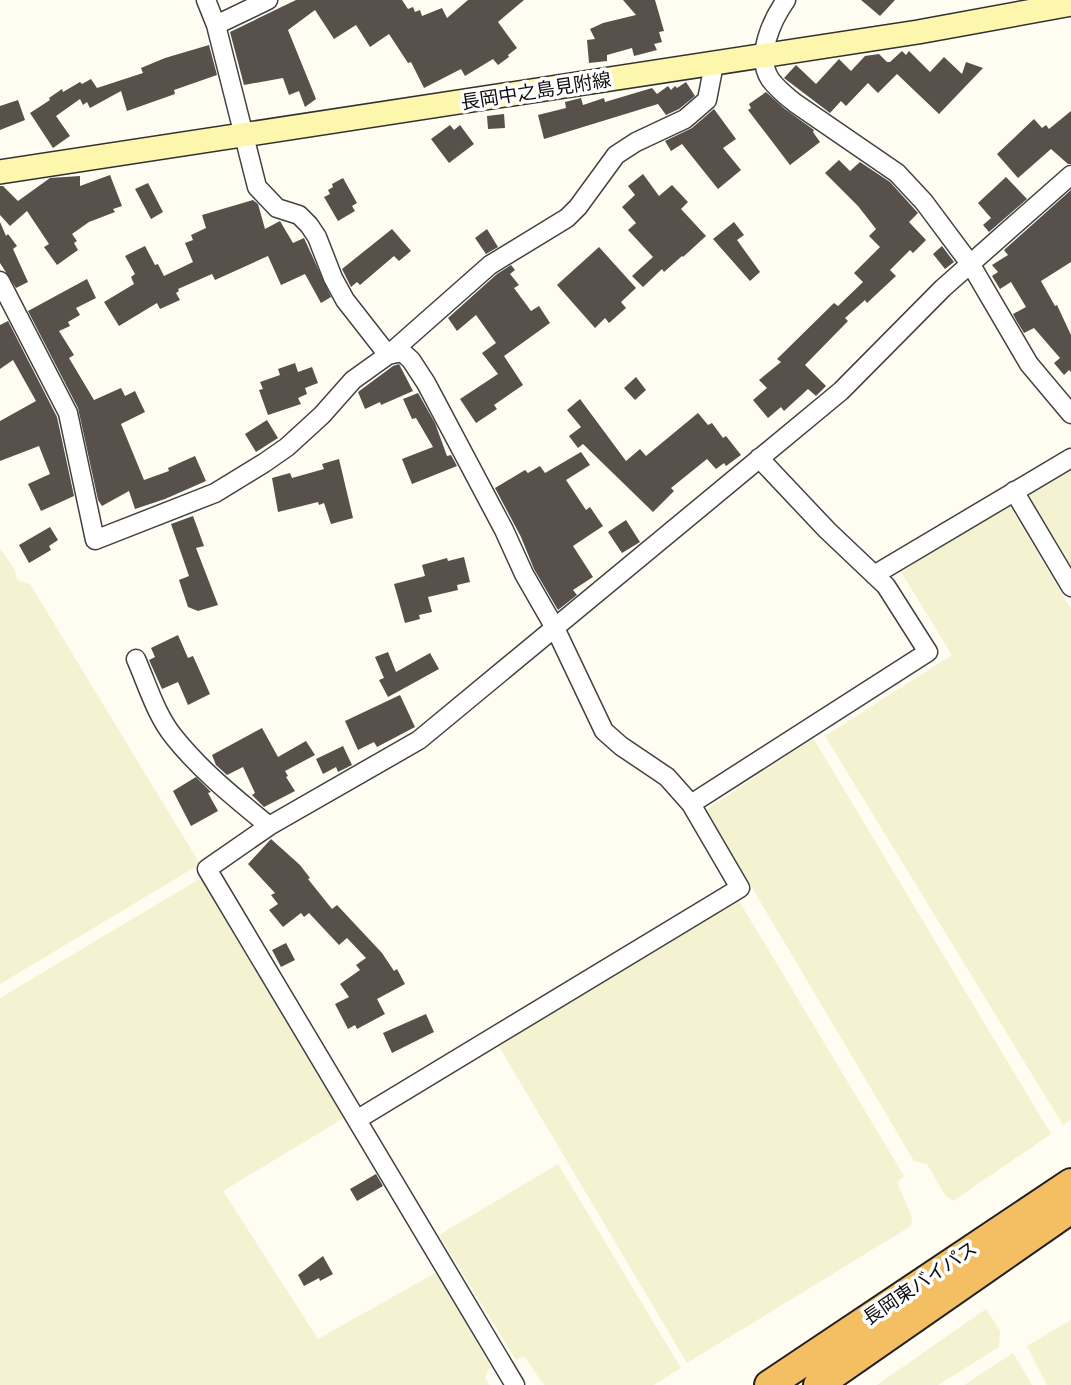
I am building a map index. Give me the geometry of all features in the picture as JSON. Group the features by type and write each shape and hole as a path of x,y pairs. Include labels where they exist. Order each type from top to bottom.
{"highway":[{"name":"長岡東バイパス","path":"769,1385 1071,1183"},
{"name":"長岡東バイパス","path":"818,1385 1071,1209"}],"main road":[{"name":"長岡中之島見附線","path":"0,173 918,32 1071,4"}],"street":[{"path":"206,0 216,25 257,187 277,208 299,215 309,225 317,237 332,278 345,300 388,355"},
{"path":"216,25 268,0"},
{"path":"786,0 773,20 764,55 768,77 780,91 897,173 924,202 971,264 1029,364 1071,414"},
{"path":"0,281 68,413 95,540 215,493 287,447 323,415 353,380 388,355 490,265 567,218 616,155 636,142 685,119 707,100 714,64"},
{"path":"514,1385 207,869 269,826 419,740 841,391 899,331 1071,175"},
{"path":"358,1119 740,888 691,804 667,777 621,746 604,730 555,628 524,575 504,530 426,383 411,360 402,352 388,355"},
{"path":"691,804 928,652 886,586 827,530 759,458"},
{"path":"874,575 1071,458"},
{"path":"1014,491 1071,587"},
{"path":"136,659 172,735 214,780 269,826"}],"shaded area":[{"path":"1071,467 1071,574 1029,505 1031,493 1037,487"},
{"path":"1009,505 1071,609 1071,1119 1063,1125 825,736 952,655 901,572"},
{"path":"0,548 15,570 17,580 30,584 200,864 0,984"},
{"path":"813,738 1051,1134 953,1201 945,1195 927,1164 914,1161 706,810"},
{"path":"201,878 347,1116 223,1191 318,1339 437,1272 490,1366 485,1378 489,1385 0,1385 0,998"},
{"path":"736,896 904,1176 897,1182 912,1217 911,1226 687,1363 495,1040"},
{"path":"558,1164 681,1368 654,1385 544,1385 524,1356 516,1360 439,1235"},
{"path":"986,1309 1000,1331 999,1347 938,1385 877,1385"},
{"path":"1071,1320 1071,1385 1047,1385 1027,1346"},
{"path":"1013,1353 1032,1385 964,1385"}],"building":[{"path":"296,0 402,0 408,9 413,7 415,12 420,10 422,16 442,8 447,18 468,0 524,0 498,22 517,48 509,57 498,65 493,59 465,76 461,69 424,88 411,62 408,63 389,34 370,47 356,25 334,39 315,10 288,30 316,99 305,107 299,91 289,95 283,78 244,85 230,32"},
{"path":"623,0 655,0 664,31 659,32 662,42 654,44 657,50 634,56 632,48 607,55 607,61 589,63 587,40 595,39 590,29 636,15"},
{"path":"861,0 895,0 880,16"},
{"path":"209,45 217,75 127,111 121,91 90,108 87,102 83,105 80,99 56,116 70,136 53,148 30,113 62,89 63,92 80,82 82,84 91,79 97,88 143,73 141,68 165,58"},
{"path":"902,51 906,55 909,51 930,72 944,57 962,74 966,62 983,68 939,114 897,74 878,93 868,83 846,106 841,101 830,113 784,78 796,65 816,84 839,59 851,71 865,56 879,54 890,62"},
{"path":"686,82 695,96 679,109 666,115 658,104 544,139 538,115 566,108 565,102 581,98 583,105 604,98 605,102 652,88 657,94 668,86 671,90"},
{"path":"766,92 814,130 820,142 790,165 748,110 751,108 749,104"},
{"path":"18,100 25,120 0,130 0,106"},
{"path":"714,109 736,139 723,148 741,170 718,189 682,144 671,151 665,141 692,128"},
{"path":"1071,111 1071,164 1051,149 1018,178 997,154 1034,119 1042,128 1046,125 1049,129"},
{"path":"504,114 505,128 488,129 487,116"},
{"path":"450,125 454,130 460,125 474,144 449,163 431,139"},
{"path":"839,160 850,171 860,162 890,182 918,213 909,222 926,240 913,253 910,250 890,270 896,276 867,303 865,300 845,318 848,321 805,365 826,386 816,396 808,389 784,411 781,407 768,418 753,400 767,388 759,380 781,362 777,359 834,303 838,306 863,282 854,273 880,247 869,236 876,229 858,206 825,173"},
{"path":"643,174 659,196 672,185 688,202 681,209 706,236 643,287 632,276 653,257 628,230 636,223 622,207 635,195 628,186"},
{"path":"110,175 122,206 113,209 115,212 89,222 72,234 77,241 74,243 78,250 57,265 44,247 49,244 27,211 10,226 0,215 0,186 18,201 50,178 80,176 80,186"},
{"path":"1006,177 1027,199 989,232 983,225 991,218 978,203"},
{"path":"343,178 357,203 352,206 355,211 338,221 324,197 330,194 328,190 333,187 332,184"},
{"path":"148,183 163,212 151,219 135,189"},
{"path":"1071,190 1071,262 1041,281 1055,306 1057,305 1071,335 1071,372 1069,370 1064,375 1054,363 1060,358 1034,328 1024,333 1013,314 1026,307 1011,282 1000,289 992,276 998,272 992,265 1008,255 1004,250"},
{"path":"253,200 258,204 265,229 280,221 293,243 304,238 331,297 321,303 305,274 281,285 268,256 215,280 212,274 178,289 176,293 180,300 160,309 157,303 119,326 104,302 134,284 131,277 135,274 125,256 145,246 164,276 193,262 185,243 193,240 191,235 206,228 202,215"},
{"path":"0,222 6,236 8,234 17,246 13,249 28,282 16,288 0,263"},
{"path":"734,222 744,235 737,240 760,272 750,281 713,239"},
{"path":"392,229 411,251 399,261 394,256 360,285 357,282 351,287 342,269"},
{"path":"487,229 498,247 486,254 475,238"},
{"path":"942,246 954,262 945,269 933,254"},
{"path":"599,247 636,288 621,302 626,308 609,323 605,318 595,328 557,285"},
{"path":"511,265 515,270 510,274 519,285 514,288 531,311 539,306 550,323 504,356 523,385 494,405 497,409 476,423 460,399 498,374 482,353 496,343 476,315 457,331 448,318 497,274"},
{"path":"87,279 96,298 76,308 80,315 68,322 70,326 59,331 74,355 69,358 94,400 121,388 125,396 135,391 145,412 121,424 144,480 169,471 168,468 195,456 206,481 135,509 129,491 102,506 98,500 78,408 28,311"},
{"path":"8,321 57,417 74,496 41,511 28,484 50,474 39,446 0,461 0,421 36,401 13,360 0,369 0,325"},
{"path":"295,363 298,372 312,367 318,383 305,388 307,394 298,398 301,404 268,415 259,390 263,389 260,382 280,375 278,369"},
{"path":"399,364 413,391 365,409 358,392"},
{"path":"636,377 646,390 635,400 624,388"},
{"path":"418,393 435,423 447,456 451,455 457,466 412,484 402,459 433,447 416,418 412,419 403,399"},
{"path":"580,399 626,461 640,449 646,456 698,413 708,425 712,423 723,438 726,436 741,455 726,466 724,463 716,469 707,459 671,488 674,491 653,512 583,444 578,448 569,436 581,427 567,410"},
{"path":"267,420 278,438 256,452 245,434"},
{"path":"581,452 590,465 566,480 586,510 590,507 603,526 573,546 593,577 573,590 577,595 558,610 534,569 521,537 495,488 525,470 528,473 540,466 545,473"},
{"path":"339,459 353,518 331,524 324,503 319,505 318,502 278,512 272,478 290,473 292,478 324,469 322,464"},
{"path":"193,516 204,546 196,548 218,605 198,611 188,607 179,580 189,576 171,524"},
{"path":"626,520 640,542 622,553 608,532"},
{"path":"50,527 58,540 49,546 51,550 29,563 19,545"},
{"path":"464,557 470,582 457,585 458,590 428,597 432,612 419,615 420,619 405,623 394,584 425,576 422,565 447,558 448,561"},
{"path":"178,635 188,658 193,656 210,694 188,705 178,682 162,689 149,660 155,657 151,648"},
{"path":"388,652 396,672 430,653 439,669 388,697 379,680 384,678 375,657"},
{"path":"400,695 415,727 377,747 374,742 358,750 345,721"},
{"path":"262,728 278,757 306,741 315,755 285,771 295,791 264,807 252,795 255,793 243,767 227,775 216,765 212,755"},
{"path":"343,746 352,765 338,772 336,767 323,774 316,759"},
{"path":"196,777 211,792 208,793 218,811 191,826 173,791"},
{"path":"271,839 300,865 332,909 337,905 382,953 394,971 397,969 405,984 377,999 385,1014 357,1029 355,1025 348,1029 335,1004 349,997 340,984 360,970 356,965 366,958 347,938 339,945 309,913 304,917 301,913 283,927 269,910 278,904 271,895 275,893 248,864"},
{"path":"286,943 295,960 281,967 272,950"},
{"path":"426,1014 434,1032 392,1053 383,1033"},
{"path":"376,1174 383,1186 357,1201 350,1189"},
{"path":"323,1256 333,1274 304,1286 298,1275"}]}
